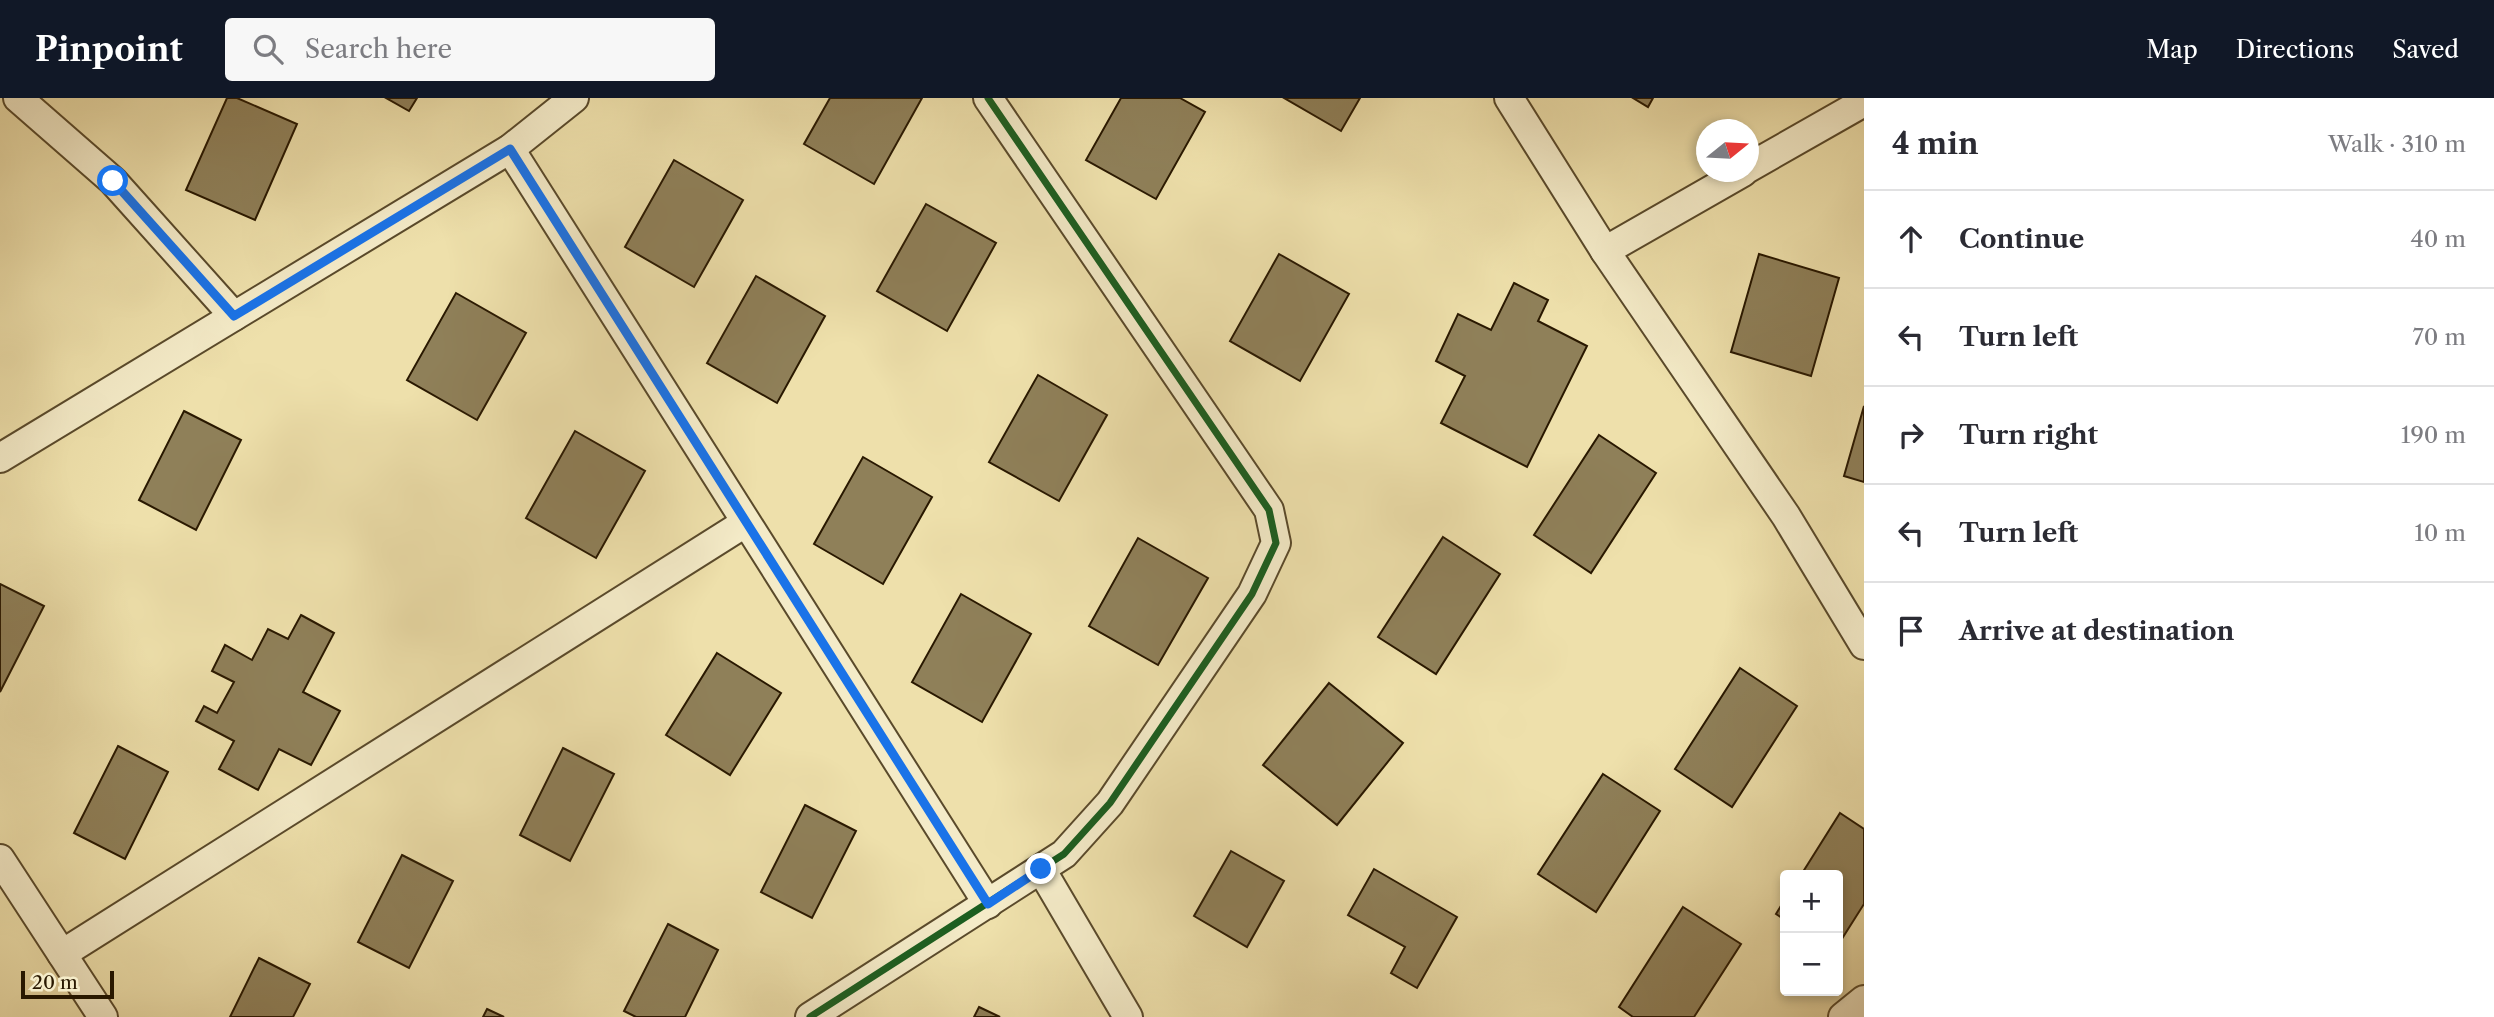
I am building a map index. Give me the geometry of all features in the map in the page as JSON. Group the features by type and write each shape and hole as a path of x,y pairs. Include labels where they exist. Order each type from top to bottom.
{"street":[{"path":"18,98 113,181 234,316"},
{"path":"0,458 510,149 574,98"},
{"path":"810,1017 1063,854 1110,803 1252,594 1276,543 1269,510 988,98"},
{"path":"1509,98 1605,251 1786,516 1856,613 1864,645"},
{"path":"1759,162 1864,102"},
{"path":"510,149 988,904"},
{"path":"1605,251 1726,182"},
{"path":"62,954 745,523"},
{"path":"0,859 103,1017"},
{"path":"1041,869 1129,1017"},
{"path":"1843,1017 1864,1000"}],"building":[{"path":"227,98 237,98 297,124 255,220 186,190"},
{"path":"386,98 417,98 409,111"},
{"path":"830,98 922,98 874,184 804,144"},
{"path":"1121,98 1180,98 1205,112 1156,199 1086,160"},
{"path":"1284,98 1360,98 1341,131"},
{"path":"1633,98 1653,98 1648,107"},
{"path":"674,160 743,200 694,287 625,247"},
{"path":"926,204 996,243 947,331 877,291"},
{"path":"1279,254 1349,294 1300,381 1230,341"},
{"path":"1759,254 1839,278 1811,376 1731,352"},
{"path":"756,276 825,316 777,403 707,363"},
{"path":"1514,283 1548,300 1538,321 1587,346 1527,467 1441,423 1465,376 1436,361 1458,314 1491,330"},
{"path":"456,293 526,333 477,420 407,380"},
{"path":"1038,375 1107,415 1059,501 989,462"},
{"path":"1864,406 1864,482 1844,476"},
{"path":"184,411 241,440 196,530 139,500"},
{"path":"575,431 645,471 596,558 526,518"},
{"path":"1599,435 1656,473 1591,573 1534,535"},
{"path":"863,457 932,497 883,584 814,544"},
{"path":"1443,537 1500,574 1436,674 1378,637"},
{"path":"1138,538 1208,578 1158,665 1089,626"},
{"path":"0,584 44,606 0,692"},
{"path":"961,594 1031,634 982,722 912,682"},
{"path":"301,615 334,633 303,692 340,711 311,765 279,749 258,790 219,769 234,741 196,721 204,706 217,713 234,682 212,671 225,645 252,660 268,629 288,639"},
{"path":"717,653 781,693 730,775 666,735"},
{"path":"1740,668 1797,706 1732,807 1675,769"},
{"path":"1329,683 1403,743 1337,825 1263,765"},
{"path":"118,746 168,772 125,859 74,833"},
{"path":"563,748 614,774 570,861 520,835"},
{"path":"1603,774 1660,811 1596,912 1538,874"},
{"path":"805,805 856,831 812,918 761,892"},
{"path":"1840,813 1864,829 1864,904 1843,937 1843,870 1804,870"},
{"path":"1231,851 1284,881 1247,947 1194,916"},
{"path":"402,855 453,881 409,968 358,942"},
{"path":"1374,869 1457,917 1417,988 1391,973 1405,947 1348,915"},
{"path":"1683,907 1741,944 1694,1017 1633,1017 1619,1007"},
{"path":"668,924 718,950 685,1017 636,1017 624,1011"},
{"path":"259,958 310,984 293,1017 230,1017"},
{"path":"979,1007 1000,1017 974,1017"},
{"path":"487,1009 504,1017 483,1017"}],"cycle path":[{"path":"810,1017 1064,854 1110,803 1252,594 1276,543 1269,510 988,98"},
{"path":"510,149 988,904"}],"route":[{"path":"113,181 234,316 510,149 988,904 1041,869"}]}
